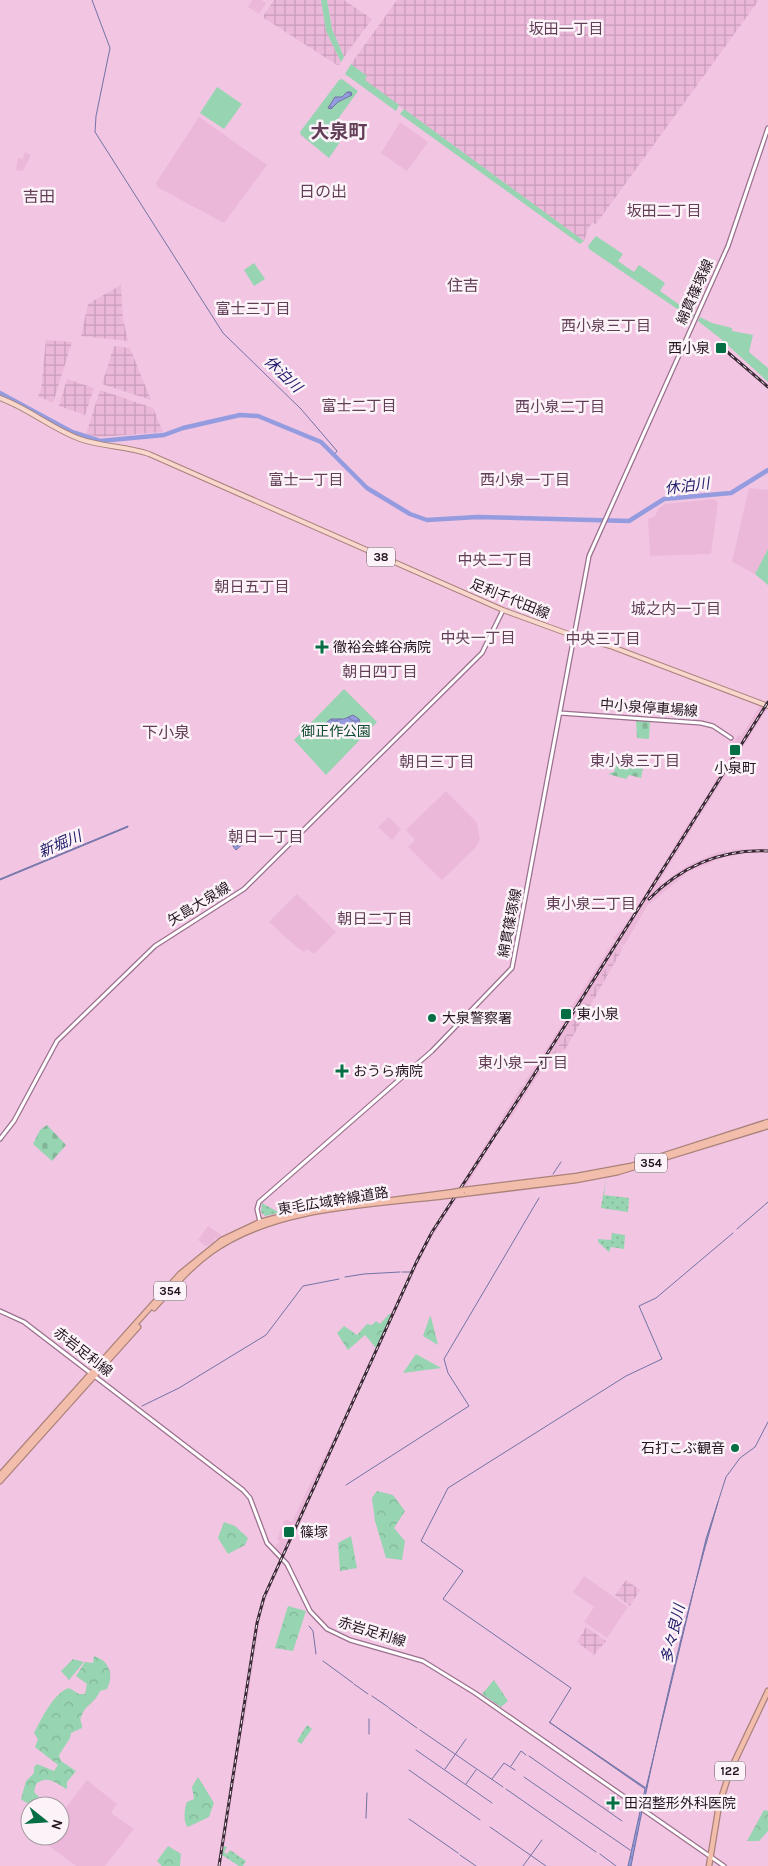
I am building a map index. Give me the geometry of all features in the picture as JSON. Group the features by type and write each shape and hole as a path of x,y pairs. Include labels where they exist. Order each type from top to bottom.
{"highway":[{"name":"東毛広域幹線道路","path":"0,1476 188,1272 226,1243 261,1224 302,1211 463,1192 577,1176 631,1166 768,1124"},
{"name":"東毛広域幹線道路","path":"0,1481 94,1375"},
{"name":"122","path":"709,1866 719,1805 730,1772 768,1691"}],"main road":[{"name":"綿貫篠塚線","path":"261,1224 257,1209 259,1202 432,1051 512,968 589,556 728,246 768,128"},
{"name":"足利千代田線","path":"0,398 23,407 81,440 123,446 149,454 502,610 574,636 610,646 768,706"},
{"name":"矢島大泉線","path":"0,1139 18,1114 57,1041 155,946 244,889 482,653 502,610"},
{"name":"中小泉停車場線","path":"560,713 701,722 713,726 731,738"},
{"name":"赤岩足利線","path":"0,1311 20,1319 248,1495 267,1542 287,1564 310,1611 327,1629 350,1640 422,1660 476,1693 724,1866"}],"shaded area":[{"path":"252,0 261,0 266,3 259,14 248,7"},
{"path":"274,0 321,0 326,31 341,62 339,65 264,18"},
{"path":"327,0 344,0 372,19 344,57 332,29"},
{"path":"397,0 759,0 596,224 592,223 584,241 364,80 351,64"},
{"path":"199,117 267,165 224,223 157,187 156,183"},
{"path":"400,122 428,142 407,171 381,153"},
{"path":"25,152 31,155 23,171 16,170 18,158 23,159"},
{"path":"121,285 123,319 128,341 81,336 88,304"},
{"path":"46,340 72,342 53,403 38,396 41,390"},
{"path":"114,346 130,348 151,400 102,384"},
{"path":"67,379 94,388 85,415 59,406"},
{"path":"100,390 153,408 163,432 99,437 86,434"},
{"path":"749,488 768,490 768,549 755,574 732,562"},
{"path":"714,499 718,503 711,554 650,556 648,519 655,516 659,508 665,504"},
{"path":"760,706 767,709 700,816 695,815 734,749 732,745 738,735 741,736"},
{"path":"446,791 477,823 480,839 476,847 442,880 408,847 415,840 406,830"},
{"path":"389,817 401,829 392,840 378,827"},
{"path":"692,817 697,819 696,822 659,882 662,884 686,866 713,854 727,850 727,856 685,873 685,875 647,906 624,946 613,938 627,923"},
{"path":"768,849 768,852 746,852 731,857 731,850"},
{"path":"297,894 336,932 314,954 307,949 304,952 269,922"},
{"path":"613,942 620,945 565,1037 531,1086 524,1083 563,1023 559,1020 568,1006 572,1006"},
{"path":"620,945 623,948 566,1048 538,1075 565,1037"},
{"path":"522,1085 529,1089 511,1118 508,1116 459,1199 456,1199 427,1245 374,1358 372,1357 418,1255"},
{"path":"208,1226 220,1234 221,1238 217,1241 215,1238 213,1243 206,1246 198,1240"},
{"path":"371,1359 373,1361 318,1481 313,1479 337,1432"},
{"path":"312,1480 318,1482 283,1557 274,1548 280,1541 277,1539 285,1519 292,1522"},
{"path":"280,1558 282,1560 261,1611 244,1726 240,1724 258,1613"},
{"path":"584,1576 628,1607 607,1638 584,1622 594,1607 573,1592"},
{"path":"626,1580 640,1590 630,1606 615,1595"},
{"path":"586,1627 606,1641 594,1655 577,1642"},
{"path":"240,1726 242,1727 226,1837 221,1866 218,1866"},
{"path":"87,1780 117,1804 111,1813 134,1829 105,1866 76,1866 49,1846 70,1846 70,1802"},
{"name":"田沼整形外科医院","path":"613,1792 623,1799 613,1814 602,1807"}],"green space":[{"path":"321,0 327,0 332,29 344,57 341,62 326,31"},
{"path":"351,64 367,76 365,80 399,105 396,111 345,74"},
{"path":"342,79 358,91 330,130 342,139 329,158 301,135 300,132 339,80"},
{"path":"217,87 242,104 224,129 200,113"},
{"path":"404,109 584,241 580,244 400,114"},
{"path":"596,236 623,254 618,261 634,272 639,265 665,283 660,291 694,315 692,319 589,249 588,246"},
{"path":"254,263 265,279 254,286 244,270"},
{"path":"700,317 712,323 732,328 732,331 753,335 749,352 768,368 768,382 721,339 698,321"},
{"path":"768,549 768,585 755,574"},
{"name":"御正作公園","path":"344,689 377,722 326,775 294,740"},
{"path":"636,720 650,721 649,739 637,738"},
{"path":"635,758 635,763 644,764 641,778 629,775 626,779 608,774 614,772 616,765"},
{"path":"47,1125 66,1145 52,1161 33,1144 40,1130"},
{"path":"606,1178 604,1195 629,1198 628,1212 601,1208"},
{"path":"262,1203 278,1212 287,1209 291,1204 300,1208 265,1216 261,1212"},
{"path":"612,1233 625,1235 624,1249 611,1247 609,1252 598,1242 598,1239 611,1240"},
{"path":"389,1314 392,1314 376,1348 365,1335 348,1350 337,1333 344,1326 357,1335 367,1324 372,1325 376,1321 380,1324"},
{"path":"431,1317 438,1345 423,1336"},
{"path":"416,1354 441,1368 403,1373"},
{"path":"377,1491 393,1495 405,1511 394,1528 405,1541 402,1560 386,1558 375,1521 372,1498"},
{"path":"224,1522 235,1526 248,1538 245,1545 228,1554 218,1538"},
{"path":"351,1536 357,1568 340,1571 338,1543"},
{"path":"288,1606 306,1611 293,1651 275,1648"},
{"path":"94,1656 104,1661 109,1669 109,1684 107,1689 100,1691 87,1707 80,1720 82,1728 71,1733 70,1738 59,1755 61,1761 76,1771 67,1782 67,1789 56,1783 44,1780 36,1784 34,1792 38,1796 22,1796 26,1781 34,1773 34,1767 37,1764 54,1771 58,1765 35,1747 38,1739 34,1733 53,1701 63,1691 69,1688 79,1694 85,1694 87,1684 76,1676 85,1662 93,1663"},
{"path":"73,1659 84,1662 69,1680 61,1671"},
{"path":"494,1680 508,1701 501,1707 482,1694"},
{"path":"307,1725 312,1729 301,1744 297,1741"},
{"path":"198,1777 214,1803 209,1817 188,1827 185,1819 185,1808 187,1802 194,1799 192,1787"},
{"path":"764,1810 768,1811 768,1831 759,1841 747,1841"},
{"path":"168,1846 181,1854 180,1866 162,1866 157,1861"},
{"path":"224,1846 227,1847 224,1852 227,1854 230,1850 246,1861 243,1866 239,1866 222,1855"}],"water":[{"path":"347,92 351,92 352,95 338,102 331,109 328,108 335,97 342,97"},
{"path":"353,715 359,719 362,731 360,733 357,731 355,733 344,726 329,727 326,723 331,719 344,719"},
{"path":"128,827 0,880 0,879"},
{"path":"249,829 251,831 236,846 252,832 254,834 236,850 232,845"},
{"path":"718,1502 705,1547 695,1584 706,1539"},
{"path":"695,1584 655,1750 670,1683"},
{"path":"549,1722 646,1788 655,1750 631,1866 628,1866 645,1789"}],"waterway":[{"name":"休泊川","path":"92,0 110,48 96,116 95,132 223,333 301,409 337,451 334,455"},
{"name":"休泊川","path":"0,393 72,432 100,441 164,435 183,428 240,415 258,416 321,442 367,488 410,514 427,520 477,517 629,521 664,499 731,493 768,470"},
{"path":"553,1174 561,1162"},
{"path":"346,1485 469,1406 448,1373 444,1359 539,1198"},
{"path":"737,1229 768,1202"},
{"path":"550,1722 571,1688 443,1599 463,1571 421,1541 448,1488 626,1376 662,1359 639,1306 656,1298 733,1233"},
{"path":"345,1277 400,1272"},
{"path":"402,1272 410,1272"},
{"path":"142,1406 179,1388 266,1335 303,1286 339,1279"},
{"name":"多々良川","path":"718,1502 726,1477 740,1458 755,1447 768,1422"},
{"path":"309,1626 313,1631 316,1654"},
{"path":"323,1661 353,1683"},
{"path":"354,1684 368,1694"},
{"path":"372,1696 388,1707"},
{"path":"389,1708 417,1728"},
{"path":"369,1719 369,1734"},
{"path":"420,1730 503,1787"},
{"path":"445,1769 466,1739"},
{"path":"416,1750 492,1803"},
{"path":"511,1766 521,1751 526,1755"},
{"path":"529,1756 622,1821"},
{"path":"492,1779 504,1763 515,1770"},
{"path":"409,1770 480,1820"},
{"path":"466,1784 476,1770"},
{"path":"524,1777 630,1850"},
{"path":"506,1789 596,1852"},
{"path":"366,1818 367,1793"},
{"path":"409,1819 458,1853"},
{"path":"490,1827 546,1866"},
{"path":"523,1866 542,1840"},
{"path":"600,1854 616,1866"},
{"path":"460,1855 476,1866"}],"railway":[{"path":"725,350 768,387"},
{"path":"219,1866 257,1623 264,1597 416,1263 432,1232 527,1086 768,702"},
{"path":"649,899 675,877 704,862 735,853 768,851"}],"place":[{"name":"西小泉","path":"721,348"},
{"name":"徹裕会蜂谷病院","path":"322,647"},
{"name":"小泉町","path":"735,750"},
{"name":"東小泉","path":"566,1014"},
{"name":"大泉警察署","path":"432,1018"},
{"name":"おうら病院","path":"342,1071"},
{"name":"石打こぶ観音","path":"735,1448"},
{"name":"篠塚","path":"289,1532"},
{"name":"田沼整形外科医院","path":"613,1803"}],"district":[{"name":"坂田一丁目","path":"566,29"},
{"name":"大泉町","path":"339,132"},
{"name":"日の出","path":"323,191"},
{"name":"吉田","path":"39,196"},
{"name":"坂田二丁目","path":"664,211"},
{"name":"住吉","path":"463,285"},
{"name":"富士三丁目","path":"253,309"},
{"name":"西小泉三丁目","path":"606,326"},
{"name":"富士二丁目","path":"359,406"},
{"name":"西小泉二丁目","path":"560,407"},
{"name":"富士一丁目","path":"306,480"},
{"name":"西小泉一丁目","path":"525,480"},
{"name":"中央二丁目","path":"495,560"},
{"name":"朝日五丁目","path":"252,587"},
{"name":"城之内一丁目","path":"676,609"},
{"name":"中央一丁目","path":"478,638"},
{"name":"中央三丁目","path":"603,639"},
{"name":"朝日四丁目","path":"380,672"},
{"name":"下小泉","path":"166,732"},
{"name":"東小泉三丁目","path":"635,761"},
{"name":"朝日三丁目","path":"437,762"},
{"name":"朝日一丁目","path":"266,837"},
{"name":"東小泉二丁目","path":"591,904"},
{"name":"朝日二丁目","path":"375,919"},
{"name":"東小泉一丁目","path":"523,1063"}],"water label":[{"name":"新堀川","path":"60,844"}]}
